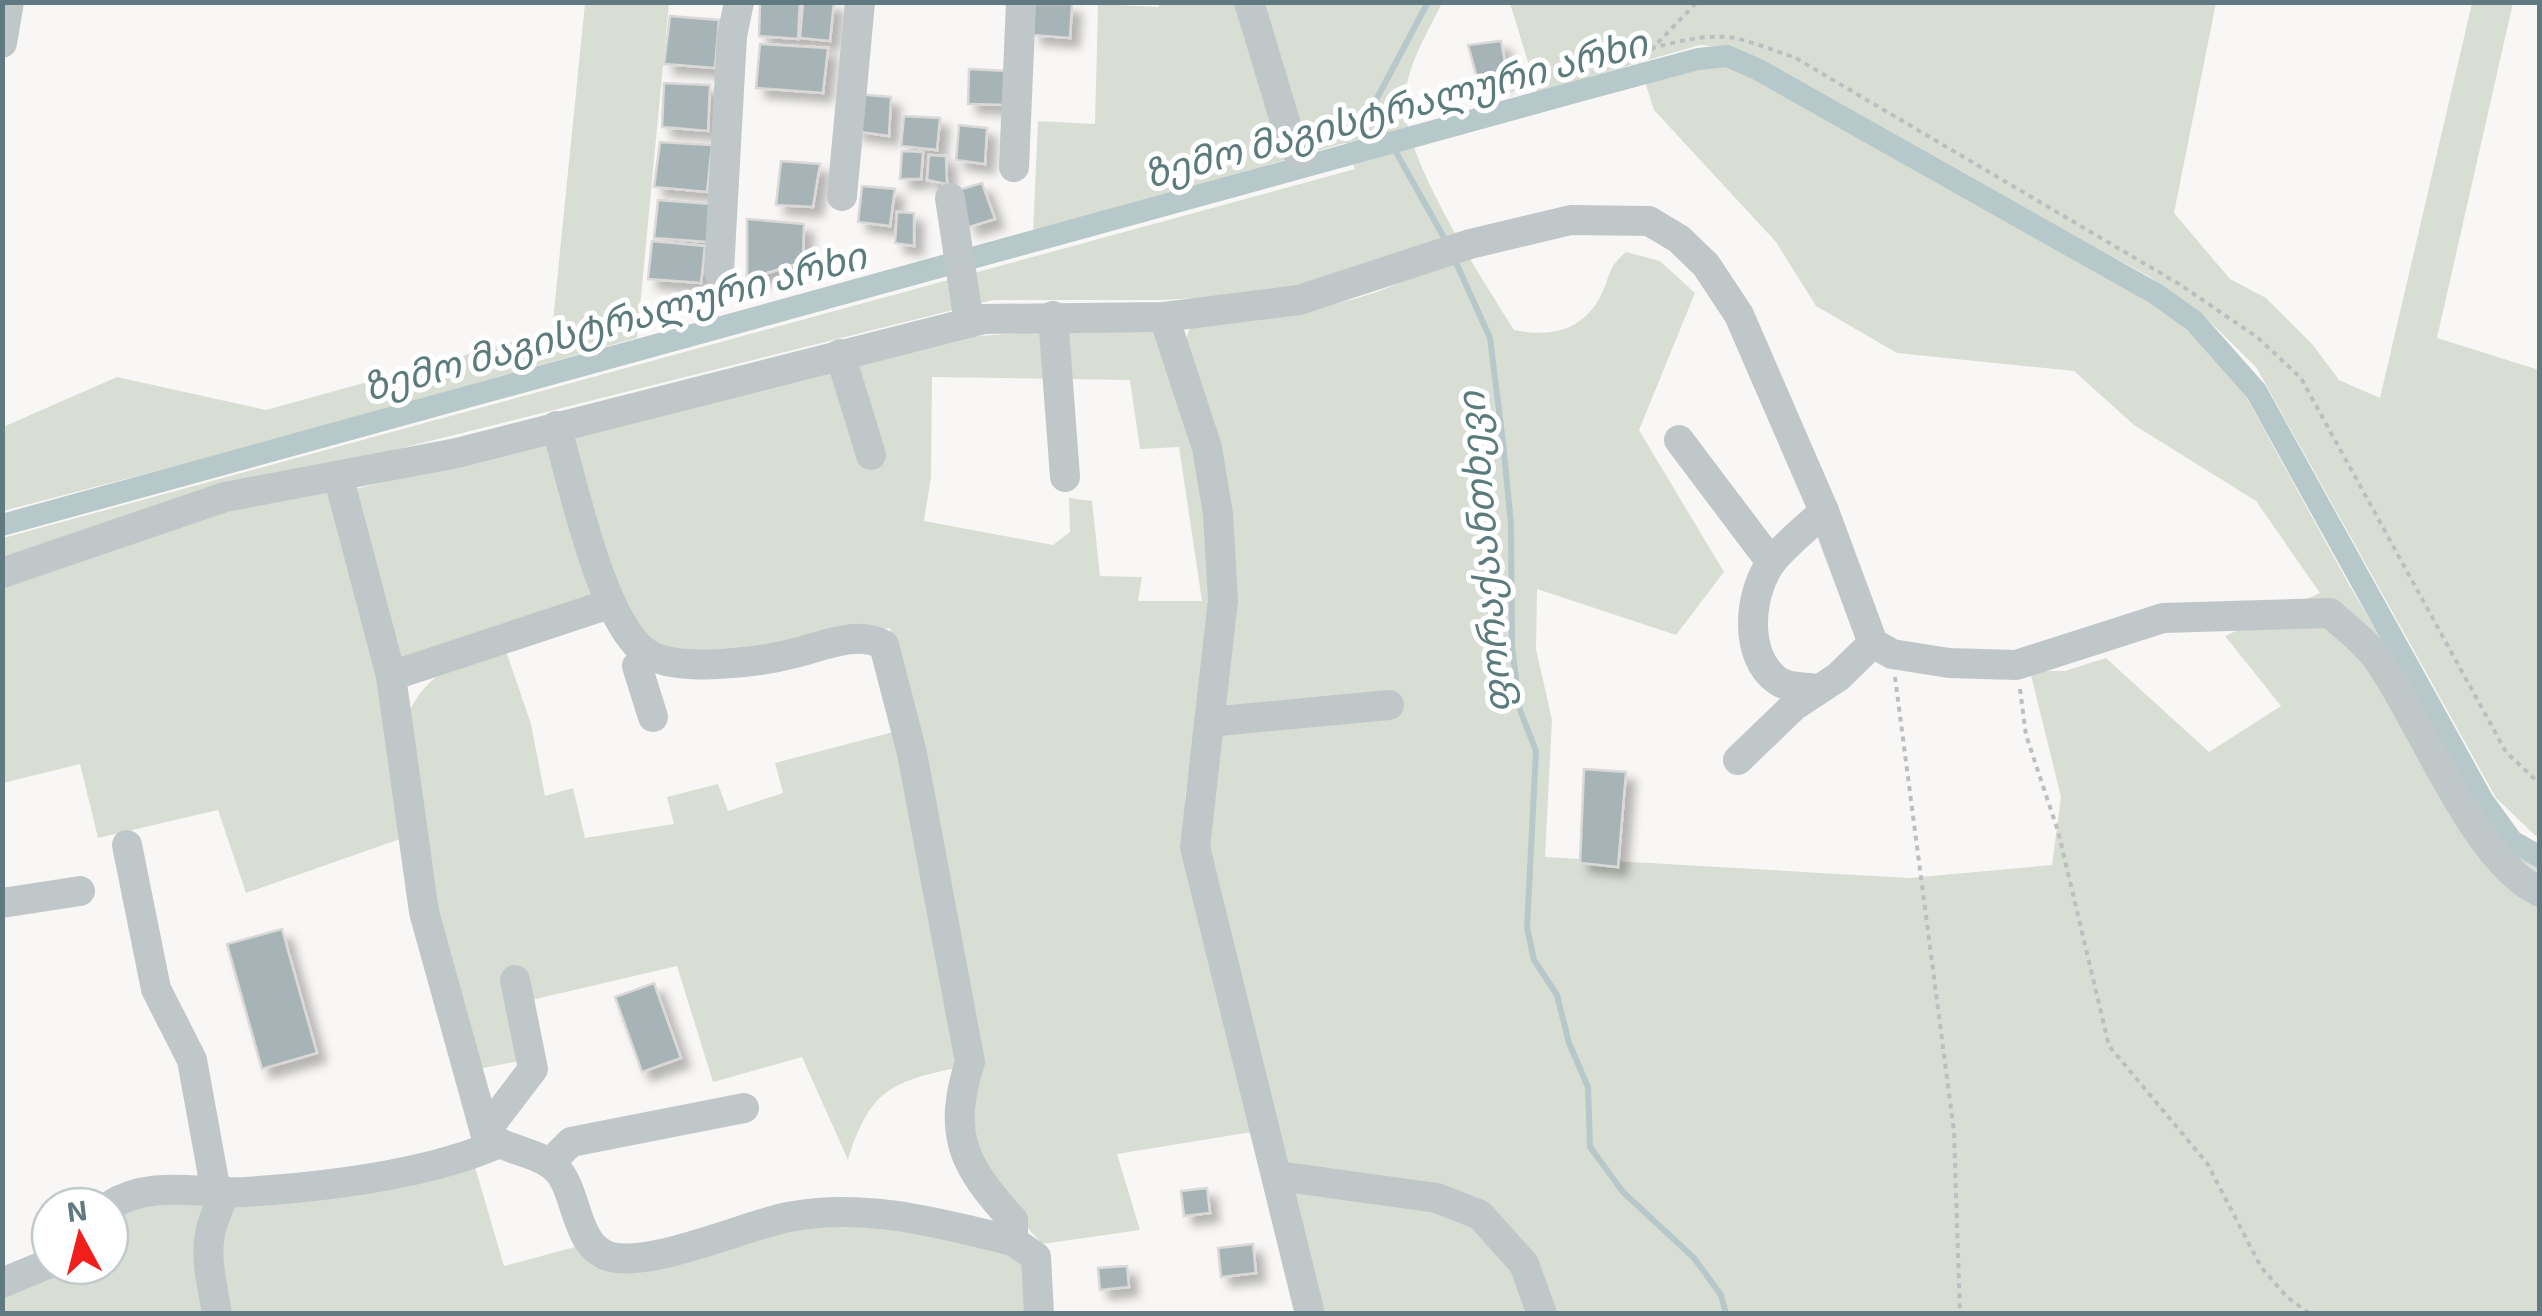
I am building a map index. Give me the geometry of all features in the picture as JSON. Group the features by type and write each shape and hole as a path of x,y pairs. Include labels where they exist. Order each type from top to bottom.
{"street":[{"path":"2,43 9,2"},
{"path":"719,271 732,36 740,2"},
{"path":"842,196 860,2"},
{"path":"1014,167 1021,2"},
{"path":"1249,2 1288,131 1300,155"},
{"path":"950,198 968,315"},
{"path":"2,574 225,496 339,478 556,426 840,354 968,315 1164,317 1299,300 1470,244 1570,220 1649,221 1680,240 1706,265 1739,315 1883,649"},
{"path":"1054,316 1065,476"},
{"path":"1164,317 1207,448 1218,514 1223,600 1195,847 1310,1314"},
{"path":"840,354 871,455"},
{"path":"556,426 609,604 630,638 648,655 691,663 750,665 849,639 873,639 884,645 912,754 970,1062 959,1098 959,1144 986,1190 1013,1220 1013,1242"},
{"path":"1679,440 1771,562"},
{"path":"339,478 391,676 424,912 491,1138"},
{"path":"1816,689 1782,684 1758,664 1753,628 1757,595 1771,562 1824,511"},
{"path":"391,676 609,604"},
{"path":"1738,760 1816,689 1883,649 1949,663 2016,665 2164,618 2330,613 2378,659 2462,804 2517,881 2540,892"},
{"path":"648,655 637,666 654,717"},
{"path":"1209,722 1389,706"},
{"path":"127,845 156,990 192,1060 221,1192 205,1248 217,1314"},
{"path":"2,903 80,892"},
{"path":"130,1196 146,1189 221,1192 389,1174 473,1155 491,1138 533,1069 515,980"},
{"path":"550,1163 570,1142 744,1108"},
{"path":"491,1138 550,1163 562,1176 590,1244 609,1257 637,1258 788,1217 839,1211 915,1217 1013,1242 1036,1258 1039,1314"},
{"path":"1278,1176 1436,1198 1480,1215 1524,1264 1542,1314"}],"path":[{"path":"1648,53 1697,2"},
{"path":"1574,71 1648,53 1684,38 1731,37 1794,57 2179,284 2257,337 2301,378 2506,752 2540,784"},
{"path":"1883,649 1954,1132 1960,1314"},
{"path":"2016,665 2026,735 2058,832 2109,1046 2207,1164 2261,1266 2287,1296 2310,1314"}],"shaded area":[{"path":"1159,2 1442,3 1409,77 1405,103 1408,127 1417,156 1448,220 1514,330 1551,332 1583,319 1599,299 1611,269 1626,252 1660,261 1695,293 1639,430 1724,572 1676,635 1537,589 1536,649 1552,720 1545,857 1909,878 2052,865 2061,797 2030,671 2065,671 2106,658 2209,752 2281,706 2225,636 2320,593 2256,501 2134,425 2074,371 1897,353 1816,306 1776,242 1654,110 1644,79 1707,63 1732,65 2194,328 2232,371 2347,581 2499,838 2517,856 2539,865 2539,1313 1319,1313 1202,843 1233,600 1184,346 1189,330 1199,324 1288,313 1350,300 1380,291 1430,265 1291,292 1163,300 993,300 350,461 403,838 246,893 218,810 98,838 80,764 3,783 3,538 1355,169 1345,143 1033,232 1038,121 1095,124 1098,4 1159,7"},
{"path":"585,3 669,3 637,338 271,441 3,511 3,427 117,377 266,410 552,331"},
{"path":"1510,3 2216,3 2174,213 2230,279 2266,298 2313,345 2339,380 2380,398 2472,3 2513,3 2437,338 2539,370 2539,839 2496,798 2256,367 2208,320 2150,277 1729,48 1700,45 1537,92"},
{"path":"1154,324 1201,443 1217,584 1185,798 1187,858 1258,1131 1117,1154 1140,1230 1042,1244 995,1191 972,1151 973,1014 890,628 727,657 663,648 633,633 567,439 963,337","holes":["932,377 1130,380 1140,449 1179,447 1202,601 1138,601 1142,577 1100,576 1092,501 1069,498 1070,532 1053,545 924,521 931,477"]},
{"path":"548,442 599,594 397,661 351,490"},
{"path":"505,648 531,724 545,796 573,788 585,838 674,824 667,797 718,784 728,811 783,793 775,763 897,731 956,1068 914,1079 885,1094 864,1119 848,1160 802,1057 713,1082 677,966 510,1005 525,1060 478,1069 429,912 410,710 428,685 450,668"},
{"path":"475,1167 504,1266 575,1247 593,1266 618,1271 839,1218 902,1223 1025,1258 1026,1313 3,1314 2,1293 30,1280 30,1286 130,1286 130,1208"}],"building":[{"path":"760,2 800,2 798,39 759,36"},
{"path":"803,2 834,2 830,41 800,38"},
{"path":"1034,4 1072,4 1070,38 1032,35"},
{"path":"670,16 719,20 715,68 664,64"},
{"path":"1501,41 1508,78 1479,85 1468,45"},
{"path":"760,44 828,48 823,93 756,88"},
{"path":"969,69 1008,71 1007,105 968,104"},
{"path":"664,83 710,85 708,131 662,127"},
{"path":"856,94 891,97 889,136 854,131"},
{"path":"904,116 940,118 937,150 901,146"},
{"path":"959,125 987,128 985,164 956,160"},
{"path":"660,142 712,145 707,192 654,187"},
{"path":"902,151 923,152 921,179 900,179"},
{"path":"929,155 946,156 947,184 927,180"},
{"path":"781,161 820,164 813,207 776,205"},
{"path":"982,183 995,219 969,227 958,190"},
{"path":"862,186 895,189 890,226 858,222"},
{"path":"658,200 712,204 707,242 654,238"},
{"path":"897,212 914,213 914,246 895,243"},
{"path":"747,219 804,224 803,262 747,279"},
{"path":"652,241 705,246 701,283 648,279"},
{"path":"1584,769 1626,772 1618,867 1580,863"},
{"path":"282,929 317,1053 262,1069 227,944"},
{"path":"654,983 681,1058 642,1072 615,997"},
{"path":"1207,1188 1210,1213 1184,1216 1181,1191"},
{"path":"1253,1244 1256,1273 1221,1277 1218,1248"},
{"path":"1127,1266 1129,1287 1100,1290 1098,1268"}],"waterway":[{"name":"ფორაქაანთხევი","path":"1428,2 1376,100 1379,122 1446,241"},
{"name":"ზემო მაგისტრალური არხი","path":"2,525 1590,88 1698,59 1727,56 1757,69 2156,294 2194,321 2256,391 2483,801 2512,841 2540,857"},
{"name":"ფორაქაანთხევი","path":"1453,256 1490,338 1503,443 1511,524 1512,647 1520,710 1536,751 1527,928 1534,960 1557,995 1569,1043 1588,1087 1590,1147 1623,1192 1694,1258 1721,1295 1726,1314"}]}
